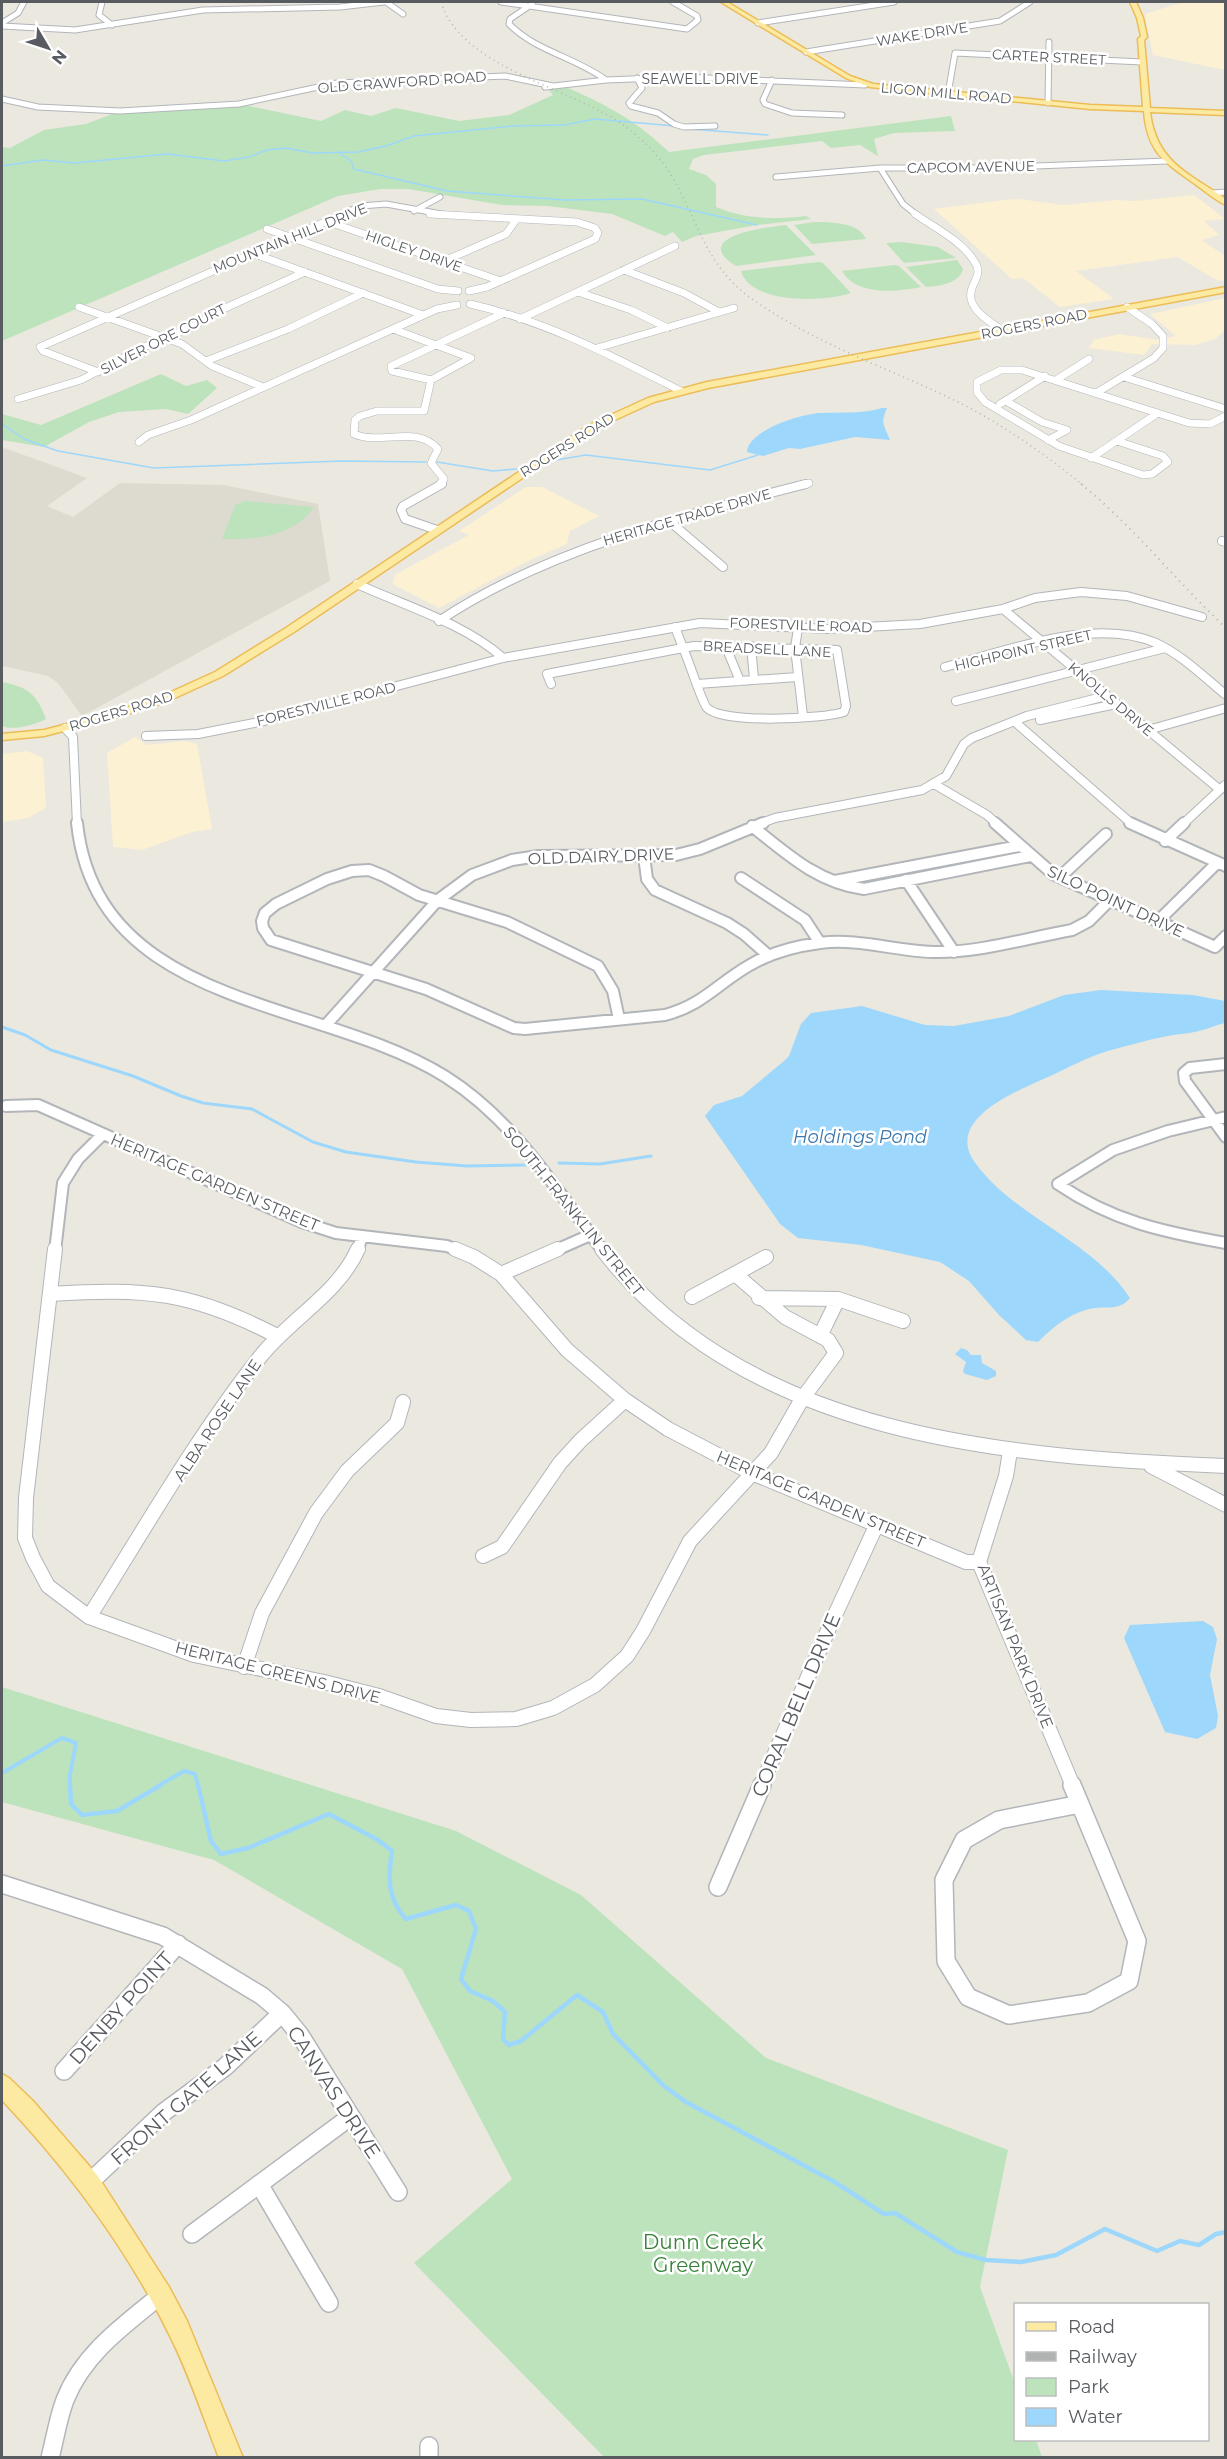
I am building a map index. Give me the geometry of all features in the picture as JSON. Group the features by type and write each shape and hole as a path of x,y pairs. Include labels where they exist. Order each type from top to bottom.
{"main road":[{"name":"LIGON MILL ROAD","path":"723,2 865,85 1048,103 1226,115"},
{"path":"1131,3 1137,36 1141,39"},
{"path":"1131,3 1144,37 1141,39 1142,62 1152,111 1150,138 1157,151 1167,161 1226,203"},
{"name":"ROGERS ROAD","path":"2,737 65,729 137,709 219,674 592,427 630,408 718,382 1226,289"},
{"path":"2,2085 90,2183 160,2295 179,2329 231,2457"}],"street":[{"path":"2,25 18,13 24,2"},
{"path":"102,2 99,15 112,25"},
{"path":"215,2 217,9"},
{"path":"2,25 61,31 217,9 331,7 385,2 403,14"},
{"path":"501,2 687,29 698,20 697,16 673,2"},
{"path":"538,2 510,19 509,24 528,43 587,68 606,80"},
{"path":"758,22 894,2"},
{"name":"WAKE DRIVE","path":"806,52 1000,21 1022,4 1030,2"},
{"path":"1048,42 1050,57 1048,103"},
{"name":"CARTER STREET","path":"948,94 955,53 1142,62"},
{"name":"OLD CRAWFORD ROAD","path":"2,99 38,107 120,111 224,106 337,83 506,76 552,86"},
{"name":"SEAWELL DRIVE","path":"535,87 606,80 685,77 865,85"},
{"path":"637,78 642,88 629,103 635,108 655,112 674,124 684,127 715,126"},
{"path":"772,80 763,99 765,104 792,112 842,115"},
{"name":"CAPCOM AVENUE","path":"777,177 880,168 1001,167 1167,161"},
{"path":"880,168 901,202 914,214 947,235 975,261 980,270 971,292 971,300 981,314 1003,330"},
{"path":"1212,194 1226,192"},
{"path":"414,211 440,197"},
{"name":"MOUNTAIN HILL DRIVE","path":"98,372 43,351 40,347 106,316 361,206 386,204 455,217 577,222 595,228 598,233 595,239 488,287 469,291"},
{"path":"444,261 506,234 516,220"},
{"name":"HIGLEY DRIVE","path":"327,221 501,281"},
{"path":"267,229 438,289 469,291 479,297 488,307"},
{"path":"520,319 675,246"},
{"path":"252,253 423,315"},
{"path":"624,270 684,293 720,312"},
{"name":"SILVER ORE COURT","path":"18,399 58,389 98,372 126,356 192,327 221,310 305,272"},
{"name":"MOUNTAIN HILL DRIVE","path":"470,304 488,287"},
{"path":"438,289 447,299 457,305"},
{"path":"437,309 458,291"},
{"path":"578,292 631,310 668,328"},
{"path":"206,361 296,326 363,293"},
{"path":"139,442 148,435 191,420 423,315 437,309 457,305 470,304 488,307 597,348 681,392"},
{"path":"79,306 182,344 212,366 263,387"},
{"path":"1099,393 1121,382 1122,378 1154,358 1163,348 1163,336 1152,324 1127,307"},
{"path":"597,348 734,308"},
{"path":"393,329 434,344 471,358 431,380 392,371 391,366 434,344 504,313"},
{"path":"1056,380 1089,359"},
{"path":"1117,441 1163,456 1168,462 1152,474 1143,475 1091,459 1048,440 994,408 979,397 977,382 1001,369 1022,370 1196,424 1217,422 1226,416"},
{"path":"994,408 1046,376"},
{"path":"1122,378 1226,410"},
{"path":"431,380 424,411 382,411 363,414 354,422 354,434 369,439 397,436 423,438 436,444 438,449 431,463 444,479 443,483 403,506 401,510 405,519 438,530"},
{"path":"1006,400 1042,422 1067,430 1048,440"},
{"path":"1091,459 1158,412"},
{"name":"HERITAGE TRADE DRIVE","path":"439,621 500,587 569,555 668,520 809,483"},
{"path":"668,520 723,567"},
{"path":"357,584 499,651 503,658"},
{"name":"FORESTVILLE ROAD","path":"146,736 198,734 264,721 503,658 675,627 722,622 798,628 861,629 920,624 1081,592 1104,592 1202,617"},
{"name":"KNOLLS DRIVE","path":"1003,609 1106,696 1222,787"},
{"name":"BREADSELL LANE","path":"675,627 683,648 697,684 708,710 729,719 844,712 846,706 837,650 707,645 683,648"},
{"path":"798,628 795,648 803,716"},
{"name":"HIGHPOINT STREET","path":"945,667 1105,632 1132,634 1165,648 1226,695"},
{"path":"752,646 754,679"},
{"path":"547,674 683,648"},
{"path":"956,700 1165,648"},
{"path":"728,652 740,681"},
{"path":"540,665 551,684"},
{"path":"697,684 797,678"},
{"name":"OLD DAIRY DRIVE","path":"325,1026 438,900 472,874 512,860 538,856 676,855 700,849 776,818 910,793 934,784 946,776 960,750 972,738 1027,716 1106,696"},
{"name":"OLD DAIRY DRIVE","path":"1015,722 1043,720 1116,704"},
{"path":"1148,730 1226,708"},
{"path":"1015,722 1135,827 1221,864 1158,921"},
{"name":"SOUTH FRANKLIN STREET","path":"65,729 73,737 79,837 86,872 103,904 126,932 143,948 183,974 216,990 388,1047 431,1068 477,1098 512,1132 541,1165 590,1235 633,1288 679,1328 720,1357 802,1399 892,1429 1010,1451 1148,1464 1226,1466"},
{"name":"SILO POINT DRIVE","path":"934,784 987,815 1030,856 1060,877 1215,947 1226,936"},
{"path":"1165,841 1222,787"},
{"path":"752,826 810,873 846,888 864,889 1030,856"},
{"path":"1060,877 1106,834"},
{"path":"828,882 1019,846"},
{"path":"645,856 647,879 655,890 727,923 744,934 768,956"},
{"path":"620,1019 616,995 609,978 597,966 493,916 402,887 374,871 361,870 344,873 299,892 273,905 265,912 261,923 264,932 271,940 426,988 514,1028 540,1028 620,1019 684,1010 698,1003 750,965 768,956 820,944 854,942 930,952 954,952 1072,930 1089,921 1110,900"},
{"path":"741,878 805,920 820,944"},
{"path":"906,880 954,952"},
{"path":"1226,1064 1190,1068 1184,1073 1185,1081 1226,1137"},
{"name":"HERITAGE GARDEN STREET","path":"6,1106 38,1105 302,1222 336,1233 407,1239 447,1246 474,1257 501,1274 567,1350 625,1400 668,1428 753,1473 966,1562 979,1562"},
{"path":"1226,1117 1168,1131 1113,1150 1058,1184 1090,1206 1137,1226 1226,1243"},
{"name":"HERITAGE GREENS DRIVE","path":"103,1134 78,1159 63,1183 26,1498 25,1538 48,1586 61,1598 89,1617 194,1655 324,1682 379,1696 436,1716 471,1720 516,1719 553,1708 595,1685 627,1656 643,1631 690,1540 771,1453 802,1399 836,1353 834,1345 820,1336"},
{"path":"501,1274 590,1235"},
{"name":"ALBA ROSE LANE","path":"89,1617 204,1436 259,1358 350,1264 362,1237"},
{"path":"692,1297 766,1257"},
{"path":"735,1274 781,1316 820,1336 838,1299"},
{"path":"50,1294 104,1291 159,1293 206,1304 278,1336"},
{"path":"759,1298 838,1299 903,1321"},
{"path":"483,1556 502,1547 560,1463 581,1440 625,1400"},
{"path":"244,1667 262,1613 316,1513 347,1471 397,1423 403,1402"},
{"name":"ARTISAN PARK DRIVE","path":"1010,1451 1006,1476 979,1562 1081,1804 1137,1941 1129,1981 1088,2003 1009,2015 968,1997 946,1961 944,1880 964,1840 999,1820 1081,1804"},
{"name":"SOUTH FRANKLIN STREET","path":"1148,1464 1226,1505"},
{"name":"CORAL BELL DRIVE","path":"718,1887 828,1628 877,1524"},
{"name":"CANVAS DRIVE","path":"2,1884 145,1928 178,1944 262,1996 282,2013 300,2035 398,2192"},
{"name":"DENBY POINT","path":"64,2071 178,1944"},
{"name":"FRONT GATE LANE","path":"90,2183 164,2112 225,2067 282,2013"},
{"path":"192,2234 350,2117"},
{"path":"259,2184 329,2303"},
{"path":"51,2457 65,2399 74,2379 107,2337 160,2295"}],"shaded area":[{"path":"1183,2 1225,2 1225,70 1153,55 1145,14"},
{"path":"1194,195 1225,219 1204,221 1219,235 1202,240 1225,256 1225,280 1218,281 1178,257 1076,271 1114,299 1060,307 1023,278 1012,279 934,209 1019,199 1063,205"},
{"path":"1225,298 1225,330 1215,339 1195,345 1152,344 1144,355 1089,348 1094,340 1119,334 1158,340 1176,336 1150,314"},
{"path":"2,447 87,478 47,506 73,517 120,483 223,485 318,504 330,581 82,716 58,683 48,676 2,666"},
{"path":"526,487 542,487 599,516 570,531 567,544 532,559 439,608 392,584 396,574 469,535 459,531"},
{"path":"135,737 147,745 184,741 197,744 212,829 192,832 142,850 113,847 107,753"},
{"path":"27,751 43,758 46,808 28,818 2,822 2,754"}],"green space":[{"path":"564,86 620,114 644,130 669,152 951,116 955,131 894,133 874,139 878,156 860,145 831,148 822,141 704,155 693,159 689,169 706,175 716,184 716,207 749,216 783,218 806,216 811,219 757,225 696,236 682,242 673,232 665,236 612,214 548,206 502,205 408,189 380,189 338,196 2,341 2,147 10,148 44,130 86,124 120,111 239,104 321,121 345,110 371,116 396,108 459,121 509,115 553,95 548,89"},
{"path":"814,222 851,226 862,233 866,239 812,244 794,225"},
{"path":"786,225 816,255 736,266 724,256 721,247 726,240 750,231"},
{"path":"902,242 938,247 956,258 904,263 886,243"},
{"path":"957,260 963,269 961,274 953,281 937,286 926,287 906,267"},
{"path":"823,263 851,293 807,299 773,295 759,290 748,282 741,271"},
{"path":"899,266 921,287 889,291 867,288 848,279 842,271"},
{"path":"161,374 186,386 207,380 217,388 188,414 166,409 119,412 89,422 44,447 2,440 2,414 41,425"},
{"path":"245,501 314,507 306,517 285,531 247,539 222,539 235,505"},
{"path":"2,682 19,686 30,693 39,703 46,719 24,727 2,726"},
{"name":"Dunn Creek Greenway","path":"2,1687 456,1831 581,1895 766,2058 1008,2150 980,2287 1014,2381 1014,2441 1036,2441 1042,2457 604,2457 414,2263 512,2179 402,1969 214,1860 2,1802"}],"water":[{"path":"887,408 883,421 890,440 855,437 800,449 789,448 763,456 747,452 756,437 766,430 802,416"},
{"name":"Holdings Pond","path":"1101,990 1193,995 1225,1001 1225,1023 1098,1054 1019,1090 988,1109 976,1120 969,1133 968,1148 976,1164 1012,1200 1096,1260 1130,1298 1115,1307 1092,1308 1072,1315 1038,1342 1026,1340 999,1315 969,1281 940,1262 861,1245 798,1238 780,1224 705,1116 714,1105 742,1096 784,1061 789,1056 801,1024 811,1013 862,1006 925,1025 954,1026 1009,1016 1064,995"},
{"path":"961,1348 967,1350 971,1355 981,1355 982,1363 996,1371 996,1376 987,1380 965,1374 963,1371 966,1362 955,1354"},
{"path":"1203,1621 1213,1627 1217,1639 1210,1675 1218,1716 1216,1728 1197,1739 1165,1732 1124,1638 1130,1625"}],"waterway":[{"path":"339,152 358,152 386,146 414,136 512,126 564,125 595,119 675,126"},
{"path":"690,129 768,135"},
{"path":"2,166 43,160 74,163 167,154 224,161 249,157 267,150 286,148 312,153 339,152"},
{"path":"339,152 351,161 354,169 447,191 565,200 642,199 757,225"},
{"path":"2,424 24,439 58,451 154,468 342,461 426,462"},
{"path":"544,462 586,455 710,470 758,455"},
{"path":"437,462 493,471 526,468"},
{"path":"2,1027 25,1035 51,1050 133,1076 181,1096 203,1103 252,1109 313,1142 346,1152 416,1162 467,1166 526,1165"},
{"path":"559,1163 600,1164 651,1156"},
{"path":"2,1773 62,1738 76,1743 70,1785"},
{"path":"158,1786 184,1771 195,1774 198,1786"},
{"path":"70,1785 71,1804 82,1815 117,1811 161,1785"},
{"path":"198,1785 211,1841 221,1854 248,1848 329,1814 378,1840 392,1851 390,1887 395,1904 406,1919 456,1905 469,1911 476,1929 461,1979 470,1991 493,2001 505,2012 503,2039 509,2045 521,2041 577,1995 603,2012 613,2034 664,2086 686,2102 833,2181 884,2214 895,2213 957,2252 986,2260 1021,2262 1056,2255 1105,2229 1157,2251 1180,2241 1199,2245 1216,2234 1226,2232"}],"railway":[{"path":"441,2 452,25 471,44 494,60 603,112 644,142 662,161 671,175 711,255 733,283 748,296 797,327 988,418 1037,450 1083,485"},
{"path":"1081,484 1119,518 1226,628"}]}
